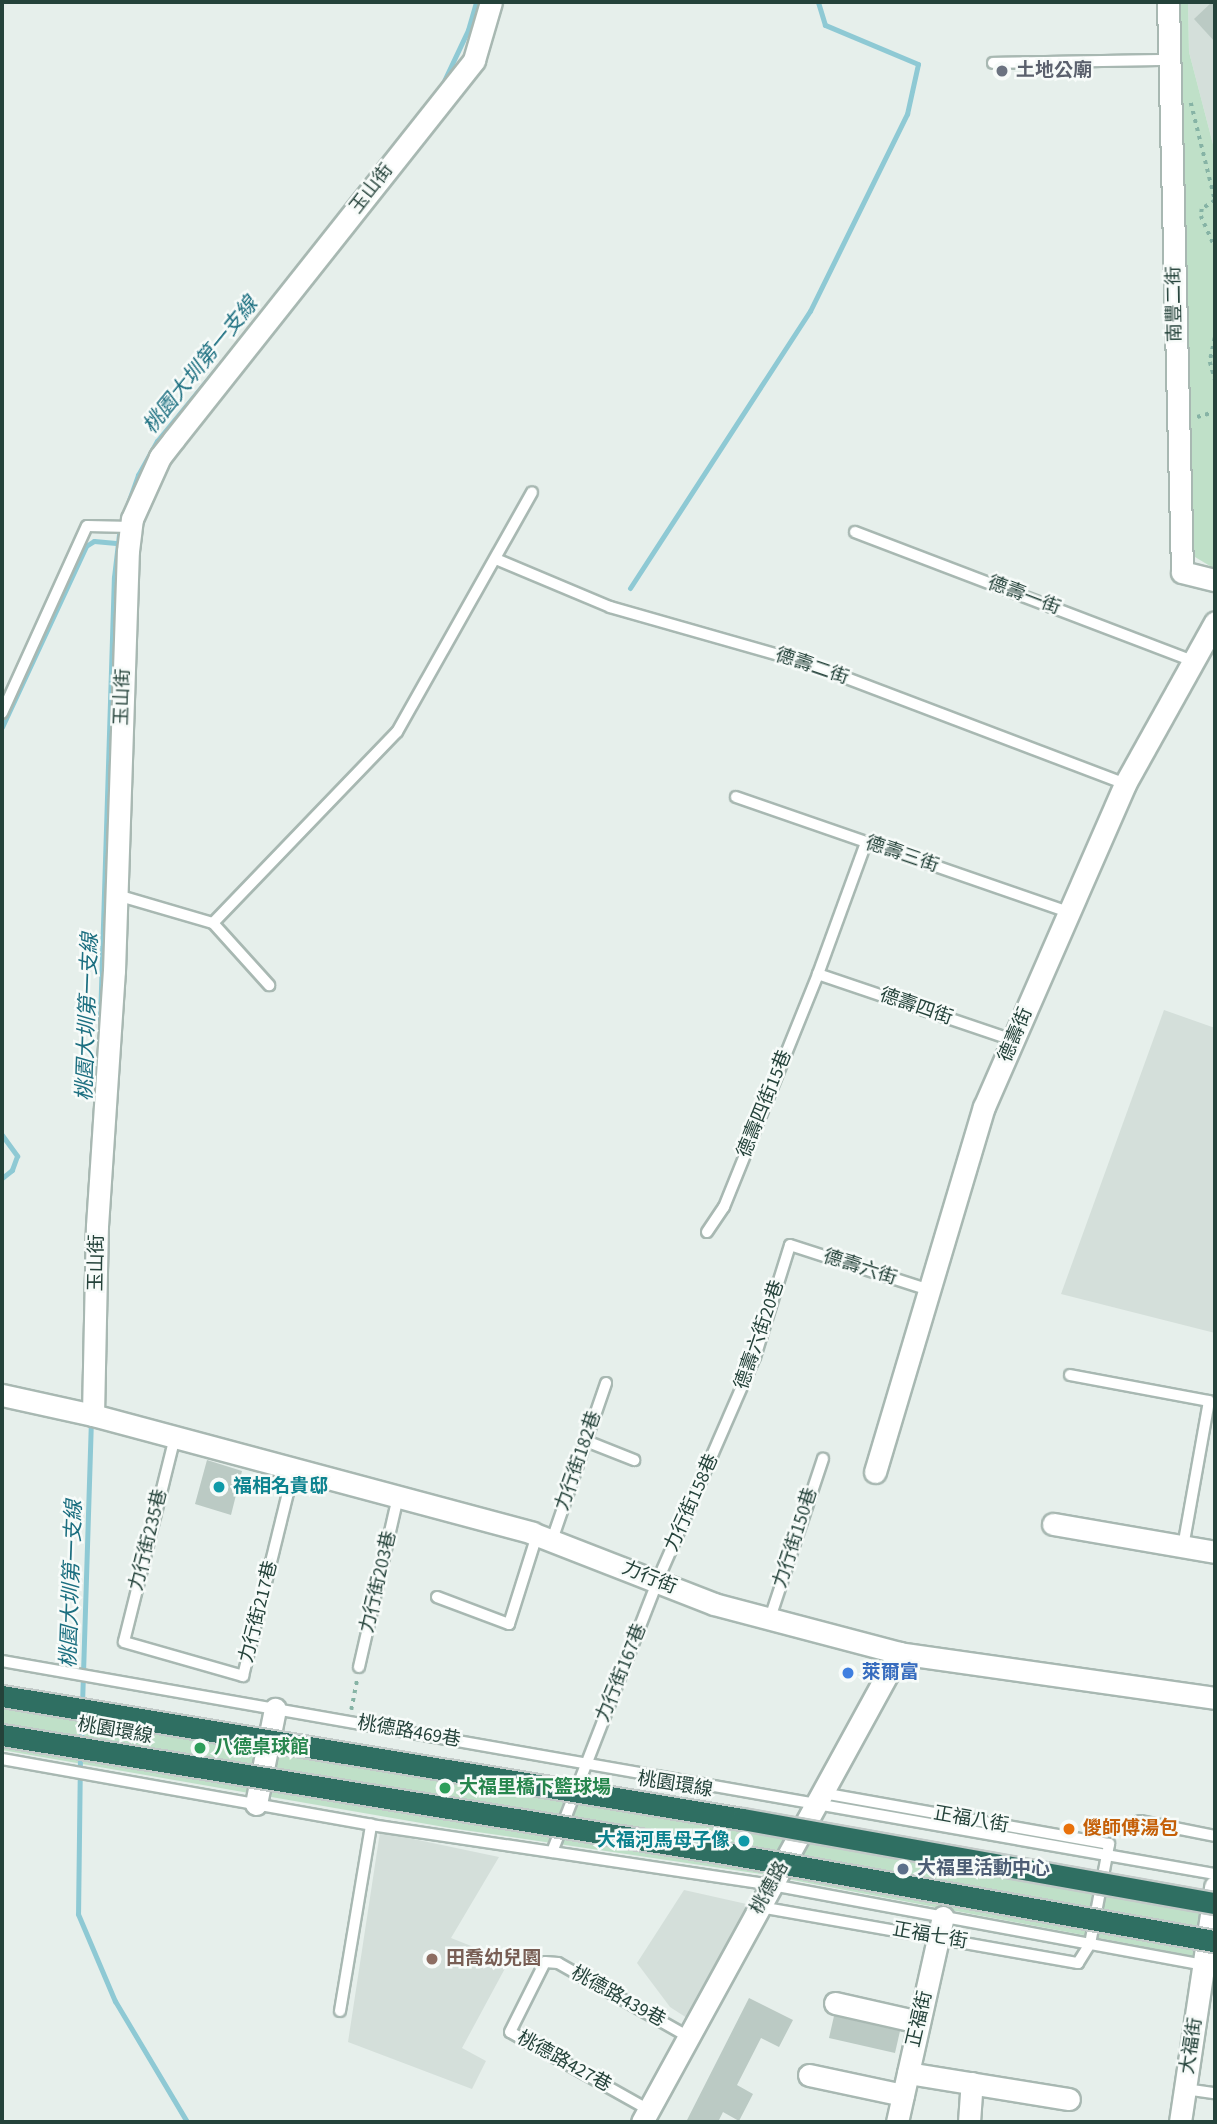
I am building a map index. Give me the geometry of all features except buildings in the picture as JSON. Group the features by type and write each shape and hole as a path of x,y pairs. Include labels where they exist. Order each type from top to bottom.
{"highway":[{"name":"桃園環線","path":"2,1696 742,1819 1215,1903"},
{"name":"桃園環線","path":"2,1735 730,1854 1215,1941"}],"street":[{"name":"玉山街","path":"93,1415 97,1226 107,1114 128,551 132,519 150,479 174,439 474,60 491,2"},
{"name":"南豐二街","path":"1168,2 1182,572 1215,580"},
{"name":"德壽街","path":"875,1472 984,1107 1125,784 1215,622"},
{"path":"2,1395 93,1415"},
{"name":"力行街","path":"93,1415 544,1537 714,1604 899,1653 1215,1698"},
{"path":"1052,1524 1215,1552"},
{"name":"桃德路","path":"645,2116 899,1653"},
{"path":"257,1804 275,1709"},
{"name":"大福街","path":"1180,2122 1210,1966 1215,1887"},
{"name":"正福街","path":"897,2122 941,1927"},
{"path":"835,2003 919,2022"},
{"path":"908,2073 1069,2099"},
{"path":"809,2075 903,2095"},
{"path":"970,2122 972,2083"}],"lane":[{"path":"993,63 1169,60"},
{"path":"213,923 397,732 532,492"},
{"path":"2,713 87,526 132,527"},
{"name":"德壽一街","path":"855,532 1194,661"},
{"name":"德壽二街","path":"496,559 611,607 807,663 1125,784"},
{"name":"德壽三街","path":"736,797 1069,912"},
{"name":"德壽四街15巷","path":"707,1232 724,1207 818,974 866,843"},
{"path":"117,895 213,923 269,985"},
{"name":"德壽四街","path":"818,974 1013,1040"},
{"name":"德壽六街","path":"790,1245 929,1290"},
{"name":"德壽六街20巷","path":"726,1424 755,1357 790,1245"},
{"path":"1070,1375 1209,1401 1183,1547"},
{"name":"力行街182巷","path":"437,1597 509,1624 586,1441 606,1383"},
{"name":"力行街158巷","path":"657,1582 726,1424"},
{"name":"力行街235巷","path":"124,1642 175,1437"},
{"path":"586,1441 634,1460"},
{"name":"力行街150巷","path":"770,1618 822,1459"},
{"name":"力行街217巷","path":"124,1642 243,1675 293,1469"},
{"name":"力行街203巷","path":"359,1667 398,1497"},
{"name":"力行街167巷","path":"552,1852 657,1582"},
{"name":"桃德路469巷","path":"2,1661 585,1764 819,1799"},
{"path":"2,1759 371,1825 772,1885 941,1927 1090,1944 1210,1966"},
{"name":"正福八街","path":"819,1799 1110,1844 1108,1855"},
{"path":"1140,1821 1215,1836"},
{"path":"340,2011 371,1825"},
{"path":"1090,1944 1108,1855 1215,1874"},
{"name":"正福七街","path":"760,1907 941,1927 1078,1963 1090,1944"},
{"name":"桃德路439巷","path":"545,1962 558,1963 689,2037"},
{"name":"桃德路427巷","path":"545,1962 510,2032 645,2116"},
{"path":"1185,2089 1215,2093"}],"path":[{"path":"1188,90 1215,200 1202,209 1201,216 1215,247"},
{"path":"1215,338 1210,362 1215,380"},
{"path":"1192,418 1215,411"},
{"path":"349,1722 359,1667"}],"shaded area":[{"path":"1188,2 1215,2 1215,152 1189,52"},
{"path":"1164,1010 1215,1028 1215,1333 1061,1294"},
{"name":"田喬幼兒園","path":"380,1832 499,1857 451,1938 509,1961 462,2048 486,2061 472,2089 348,2042"},
{"path":"684,1890 760,1907 687,2018 670,2007 637,1963"}],"green space":[{"path":"1173,2 1188,2 1189,52 1215,152 1215,569 1190,554"},
{"path":"2,1686 1215,1892 1215,1960 761,1874 450,1828 2,1750"}],"waterway":[{"name":"桃園大圳第一支線","path":"443,83 468,30 476,2"},
{"path":"630,588 810,311 907,114 918,64 825,25 818,2"},
{"name":"桃園大圳第一支線","path":"123,517 138,475 157,441 222,362"},
{"name":"桃園大圳第一支線","path":"100,1020 114,577 120,526"},
{"path":"2,727 86,546 94,541 116,543"},
{"path":"2,1135 17,1156 12,1170 2,1178"},
{"name":"桃園大圳第一支線","path":"82,1705 91,1421"},
{"name":"桃園大圳第一支線","path":"81,1744 82,1715"},
{"name":"桃園大圳第一支線","path":"80,1754 78,1914 115,2001 187,2122"}],"place":[{"name":"土地公廟","path":"1002,71"},
{"name":"福相名貴邸","path":"219,1487"},
{"name":"萊爾富","path":"848,1673"},
{"name":"八德桌球館","path":"200,1748"},
{"name":"大福里橋下籃球場","path":"445,1788"},
{"name":"儍師傅湯包","path":"1069,1829"},
{"name":"大福河馬母子像","path":"744,1841"},
{"name":"大福里活動中心","path":"903,1869"},
{"name":"田喬幼兒園","path":"432,1959"}]}
